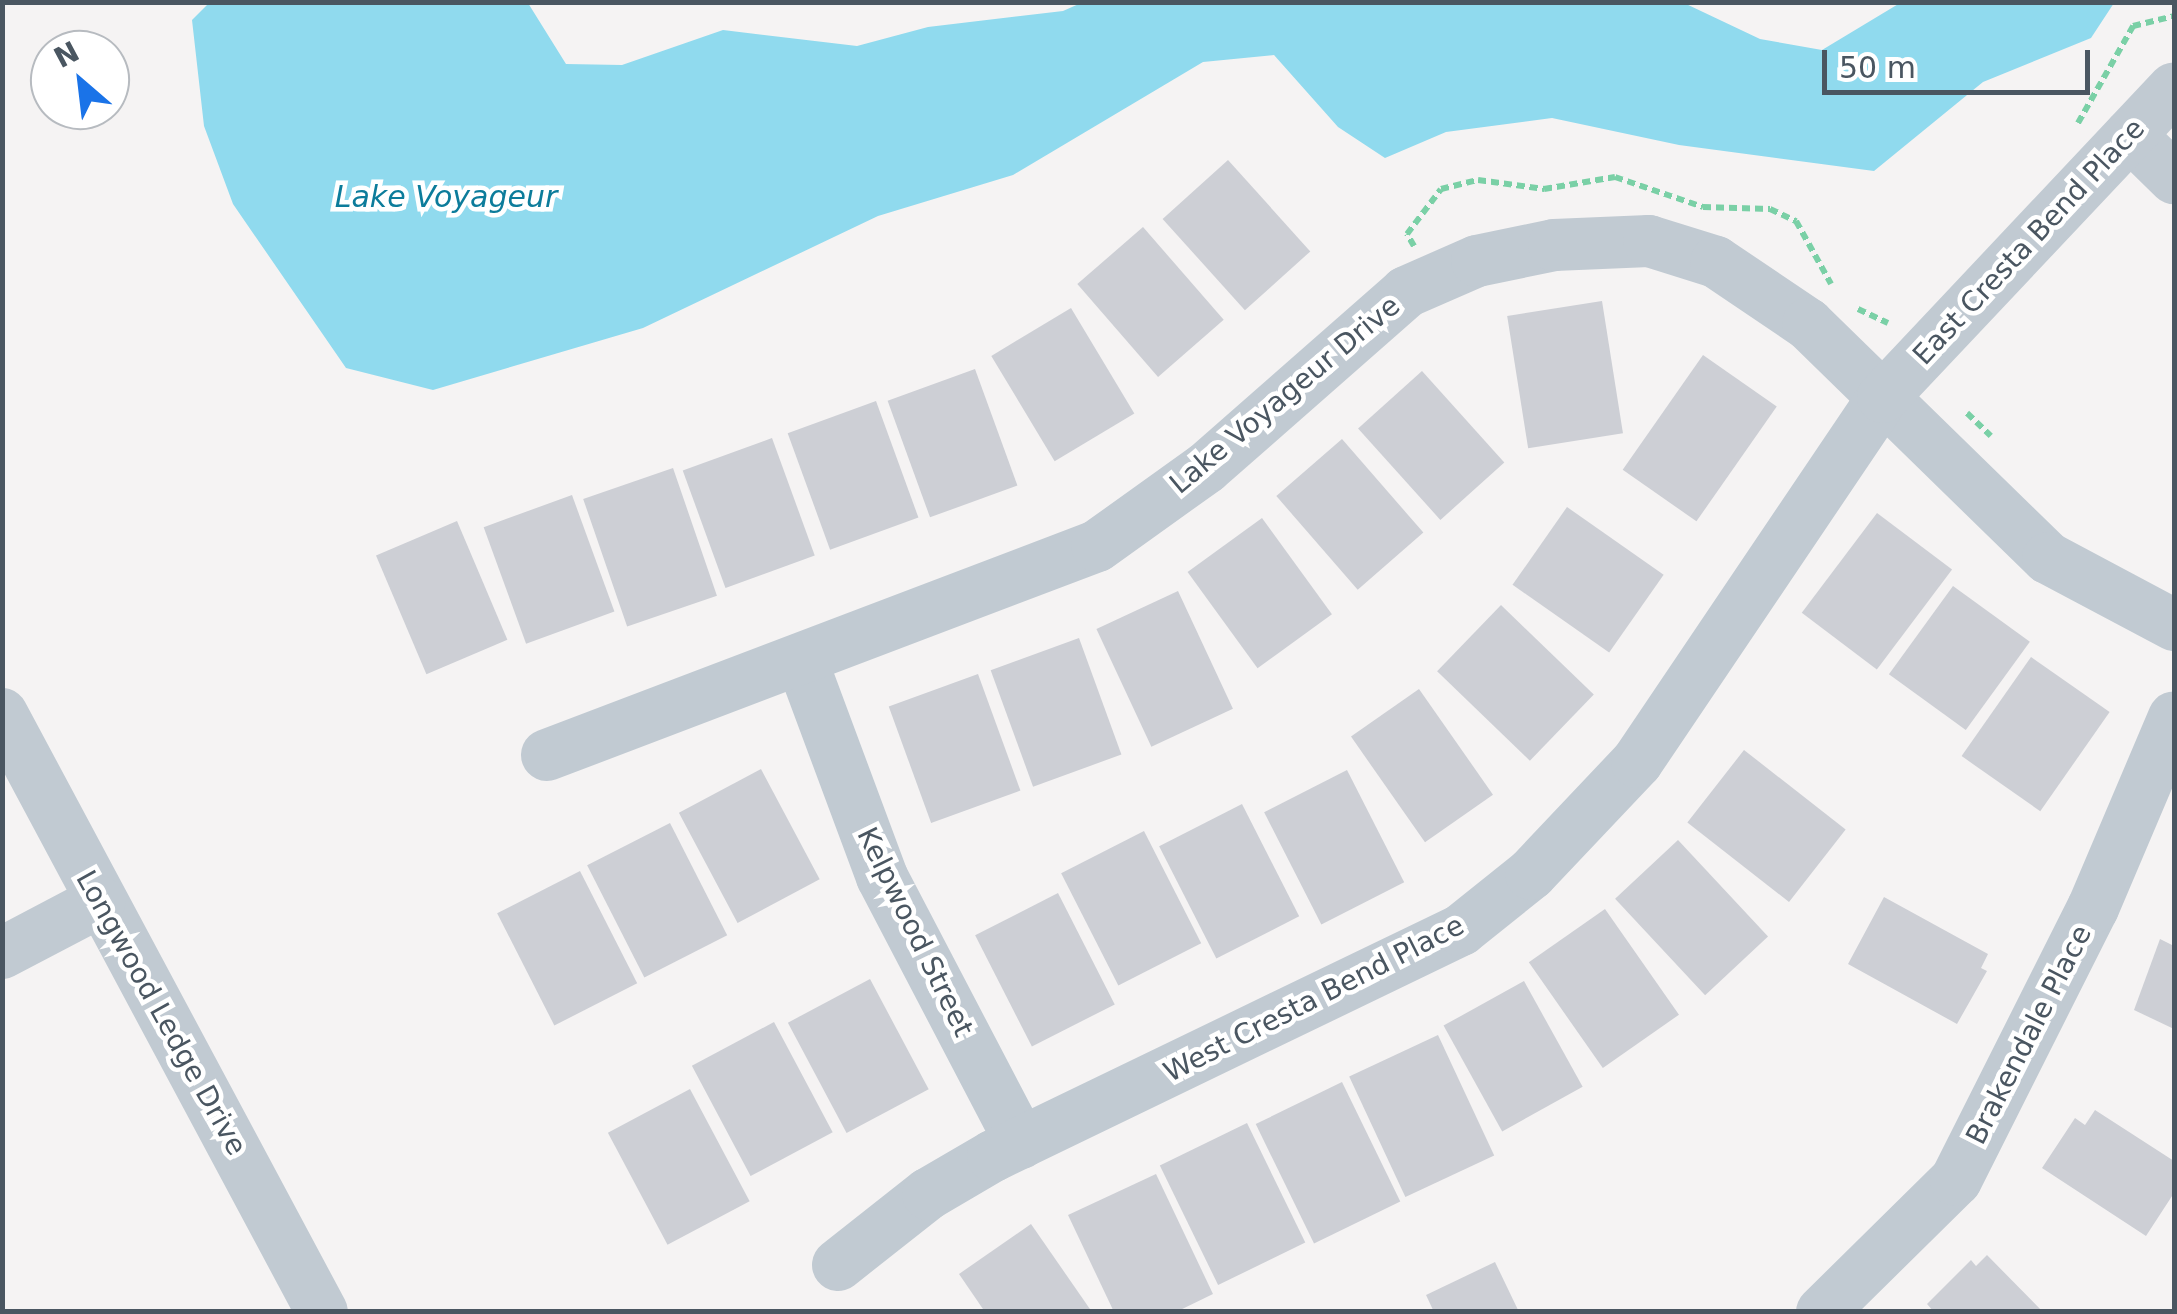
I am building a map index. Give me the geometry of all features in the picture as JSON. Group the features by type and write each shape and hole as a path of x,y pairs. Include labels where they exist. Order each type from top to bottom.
{"street":[{"name":"East Cresta Bend Place","path":"1883,397 2174,88"},
{"path":"2130,135 2174,178"},
{"name":"Lake Voyageur Drive","path":"547,755 1097,546 1206,468 1406,292 1478,261 1554,245 1649,242 1716,262 1808,324 2048,558 2174,625"},
{"name":"West Cresta Bend Place","path":"838,1266 928,1194 1021,1143 1461,930 1531,874 1637,762 1883,397"},
{"name":"Kelpwood Street","path":"801,660 882,877 1021,1143"},
{"name":"Longwood Ledge Drive","path":"2,714 99,902 193,1063 322,1312"},
{"name":"Brakendale Place","path":"1822,1312 1956,1180 2094,908 2174,717"},
{"path":"2,953 99,902"}],"water":[{"name":"Lake Voyageur","path":"209,3 528,3 566,64 622,65 723,30 857,46 928,27 1063,11 1081,3 1684,3 1760,39 1822,50 1900,3 2114,3 2091,38 1983,82 1874,171 1679,145 1552,118 1446,132 1385,158 1338,127 1274,55 1203,62 1013,175 878,216 643,328 433,390 346,368 233,204 204,126 192,20"}],"building":[{"path":"1228,160 1310,251 1245,310 1163,219"},
{"path":"1143,227 1224,320 1158,377 1077,284"},
{"path":"1602,301 1623,433 1528,448 1507,316"},
{"path":"1071,308 1134,413 1055,461 991,356"},
{"path":"1703,355 1777,407 1696,521 1623,470"},
{"path":"975,369 1017,486 930,517 888,401"},
{"path":"1422,371 1504,462 1440,520 1358,429"},
{"path":"876,401 918,518 830,550 788,433"},
{"path":"772,438 815,555 725,588 683,470"},
{"path":"1342,439 1423,533 1358,590 1276,496"},
{"path":"673,468 717,596 627,627 583,499"},
{"path":"572,495 614,612 526,644 484,527"},
{"path":"1567,507 1664,575 1609,653 1513,585"},
{"path":"1877,513 1952,570 1877,669 1802,613"},
{"path":"1262,518 1332,614 1258,668 1188,572"},
{"path":"457,521 507,640 426,674 376,555"},
{"path":"1953,586 2030,642 1966,730 1889,674"},
{"path":"1178,591 1233,709 1151,747 1096,629"},
{"path":"1501,605 1594,695 1530,761 1437,671"},
{"path":"1079,638 1121,755 1033,787 991,670"},
{"path":"2031,657 2110,712 2040,811 1962,756"},
{"path":"978,674 1020,791 931,823 889,706"},
{"path":"1419,689 1493,795 1425,842 1351,737"},
{"path":"1744,750 1846,829 1789,902 1687,822"},
{"path":"761,769 820,879 738,923 679,813"},
{"path":"1347,770 1404,882 1321,924 1264,812"},
{"path":"1242,804 1299,916 1216,958 1159,846"},
{"path":"670,823 727,935 644,977 587,865"},
{"path":"1144,831 1201,943 1118,985 1061,873"},
{"path":"1678,840 1768,937 1705,995 1615,899"},
{"path":"580,871 637,983 554,1025 497,913"},
{"path":"1058,893 1115,1004 1032,1047 975,935"},
{"path":"1884,897 1988,954 1981,968 1987,971 1957,1024 1848,964"},
{"path":"1605,909 1679,1015 1603,1068 1529,962"},
{"path":"2160,939 2174,946 2174,1029 2134,1010"},
{"path":"870,979 929,1089 847,1133 788,1023"},
{"path":"1524,981 1583,1087 1502,1131 1444,1026"},
{"path":"774,1022 833,1132 751,1176 692,1066"},
{"path":"1438,1035 1494,1156 1405,1197 1349,1076"},
{"path":"1342,1082 1400,1202 1314,1244 1256,1124"},
{"path":"690,1089 750,1201 668,1245 608,1133"},
{"path":"2095,1110 2174,1161 2174,1193 2146,1236 2042,1168 2075,1118 2085,1125"},
{"path":"1247,1123 1305,1243 1218,1285 1160,1166"},
{"path":"1156,1174 1213,1294 1176,1312 1114,1312 1068,1215"},
{"path":"1031,1224 1092,1312 985,1312 959,1274"},
{"path":"1987,1255 2043,1312 1934,1312 1927,1304 1971,1260 1976,1266"},
{"path":"1495,1262 1519,1312 1434,1312 1426,1295"}]}
